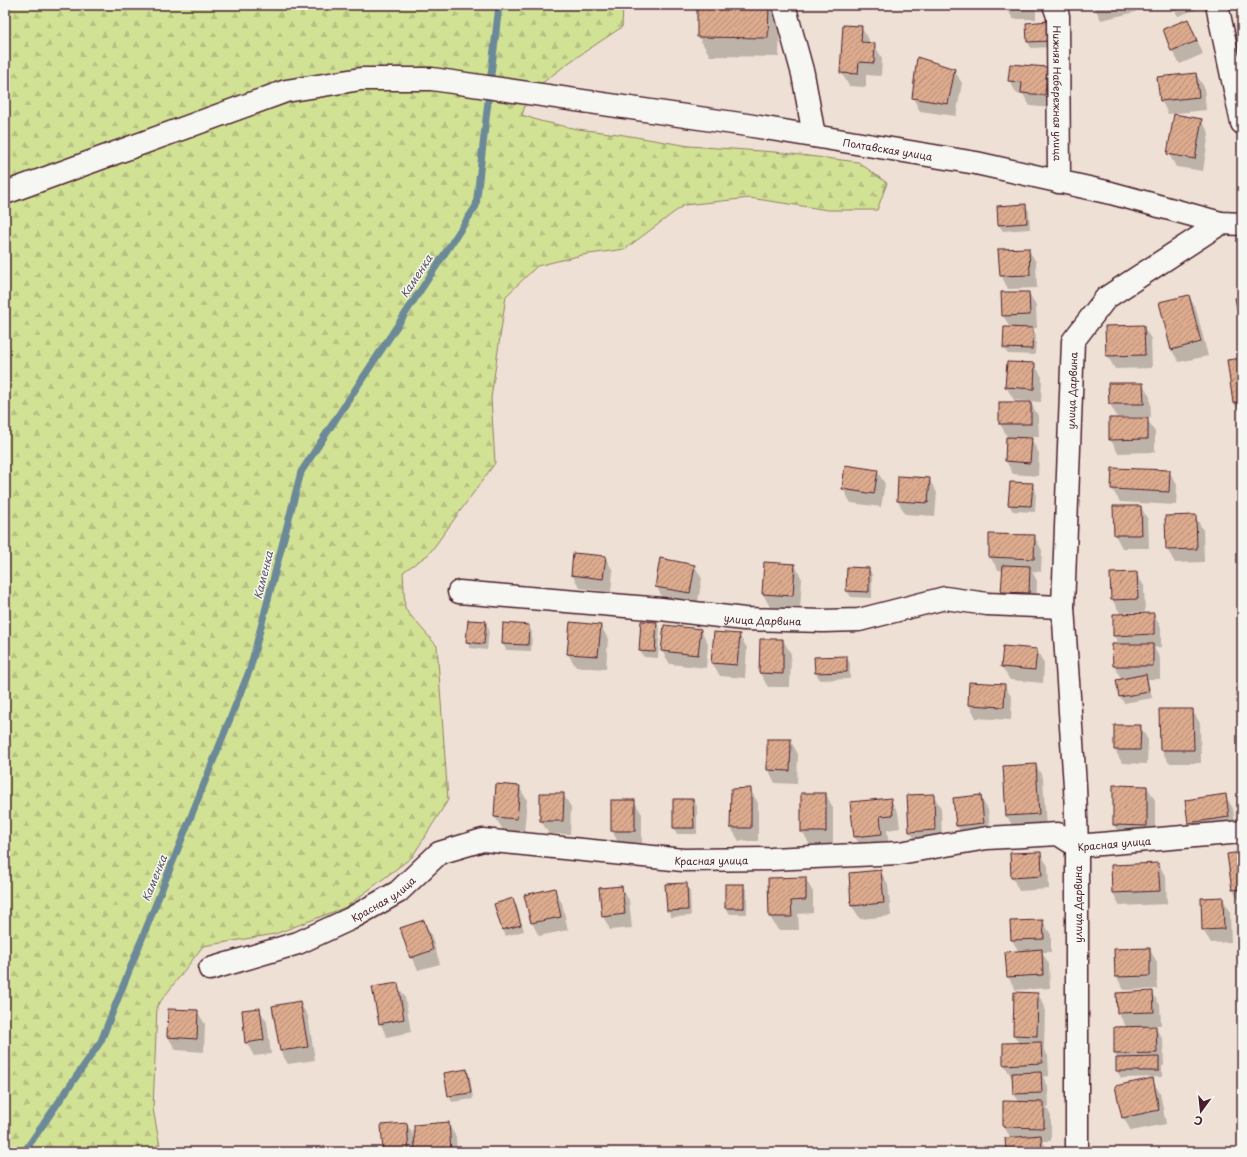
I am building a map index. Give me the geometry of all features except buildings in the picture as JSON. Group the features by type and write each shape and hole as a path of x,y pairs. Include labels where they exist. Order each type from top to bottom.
{"street":[{"path":"784,5 803,74 814,136"},
{"name":"Нижняя Набережная улица","path":"1054,5 1058,16 1059,182"},
{"path":"1217,5 1242,123"},
{"name":"Полтавская улица","path":"5,193 286,91 361,79 432,79 740,124 976,163 1111,193 1231,223"},
{"name":"улица Дарвина","path":"1077,1152 1077,846 1075,786 1063,608 1073,341 1106,298 1157,263 1231,223"},
{"name":"улица Дарвина","path":"459,592 660,609 744,619 815,621 859,620 945,598 986,604 1063,608"},
{"name":"Красная улица","path":"210,969 298,943 350,918 398,892 439,853 483,840 683,860 771,859 899,853 987,838 1058,834 1077,846 1242,832"}],"green space":[{"path":"5,5 623,5 622,27 571,61 529,93 522,115 540,121 577,129 618,134 689,146 775,152 858,162 887,183 877,210 828,210 750,198 684,205 625,249 582,255 537,266 506,296 491,398 495,463 429,554 403,572 405,609 437,646 448,800 412,857 346,907 275,934 203,946 157,1006 153,1109 161,1152 5,1152"}],"waterway":[{"name":"Каменка","path":"24,1152 101,1041 250,669 301,472 476,206 499,5"}]}
